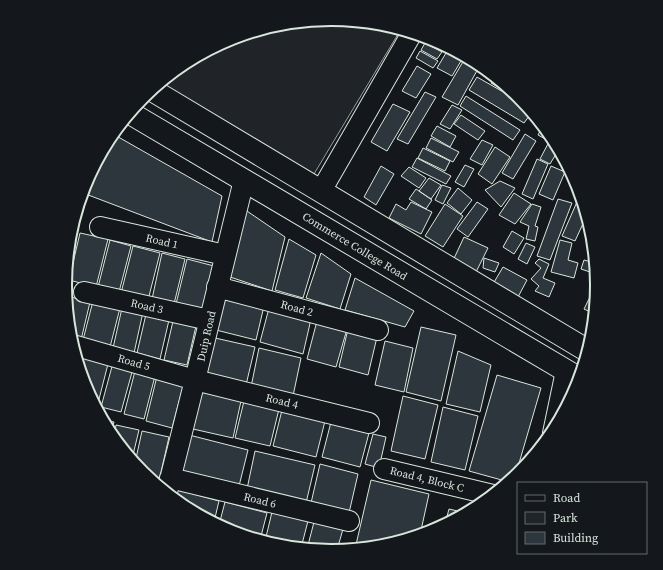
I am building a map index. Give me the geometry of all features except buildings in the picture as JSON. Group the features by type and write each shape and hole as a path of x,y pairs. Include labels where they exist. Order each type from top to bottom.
{"street":[{"path":"321,191 409,38"},
{"path":"157,93 583,348"},
{"name":"Commerce College Road","path":"135,116 573,375"},
{"name":"Duip Road","path":"169,485 244,180"},
{"name":"Road 1","path":"100,227 225,255"},
{"name":"Road 2","path":"217,287 378,330"},
{"name":"Road 3","path":"84,292 209,320"},
{"name":"Road 5","path":"80,347 195,380"},
{"path":"566,396 573,375"},
{"name":"Road 4","path":"195,380 369,423"},
{"name":"Road 4, Block C","path":"384,468 485,493"},
{"name":"Road 6","path":"169,485 349,521"}],"green space":[{"path":"332,26 365,28 398,35 308,184 157,93 202,61 232,46 264,35 298,28"}]}
